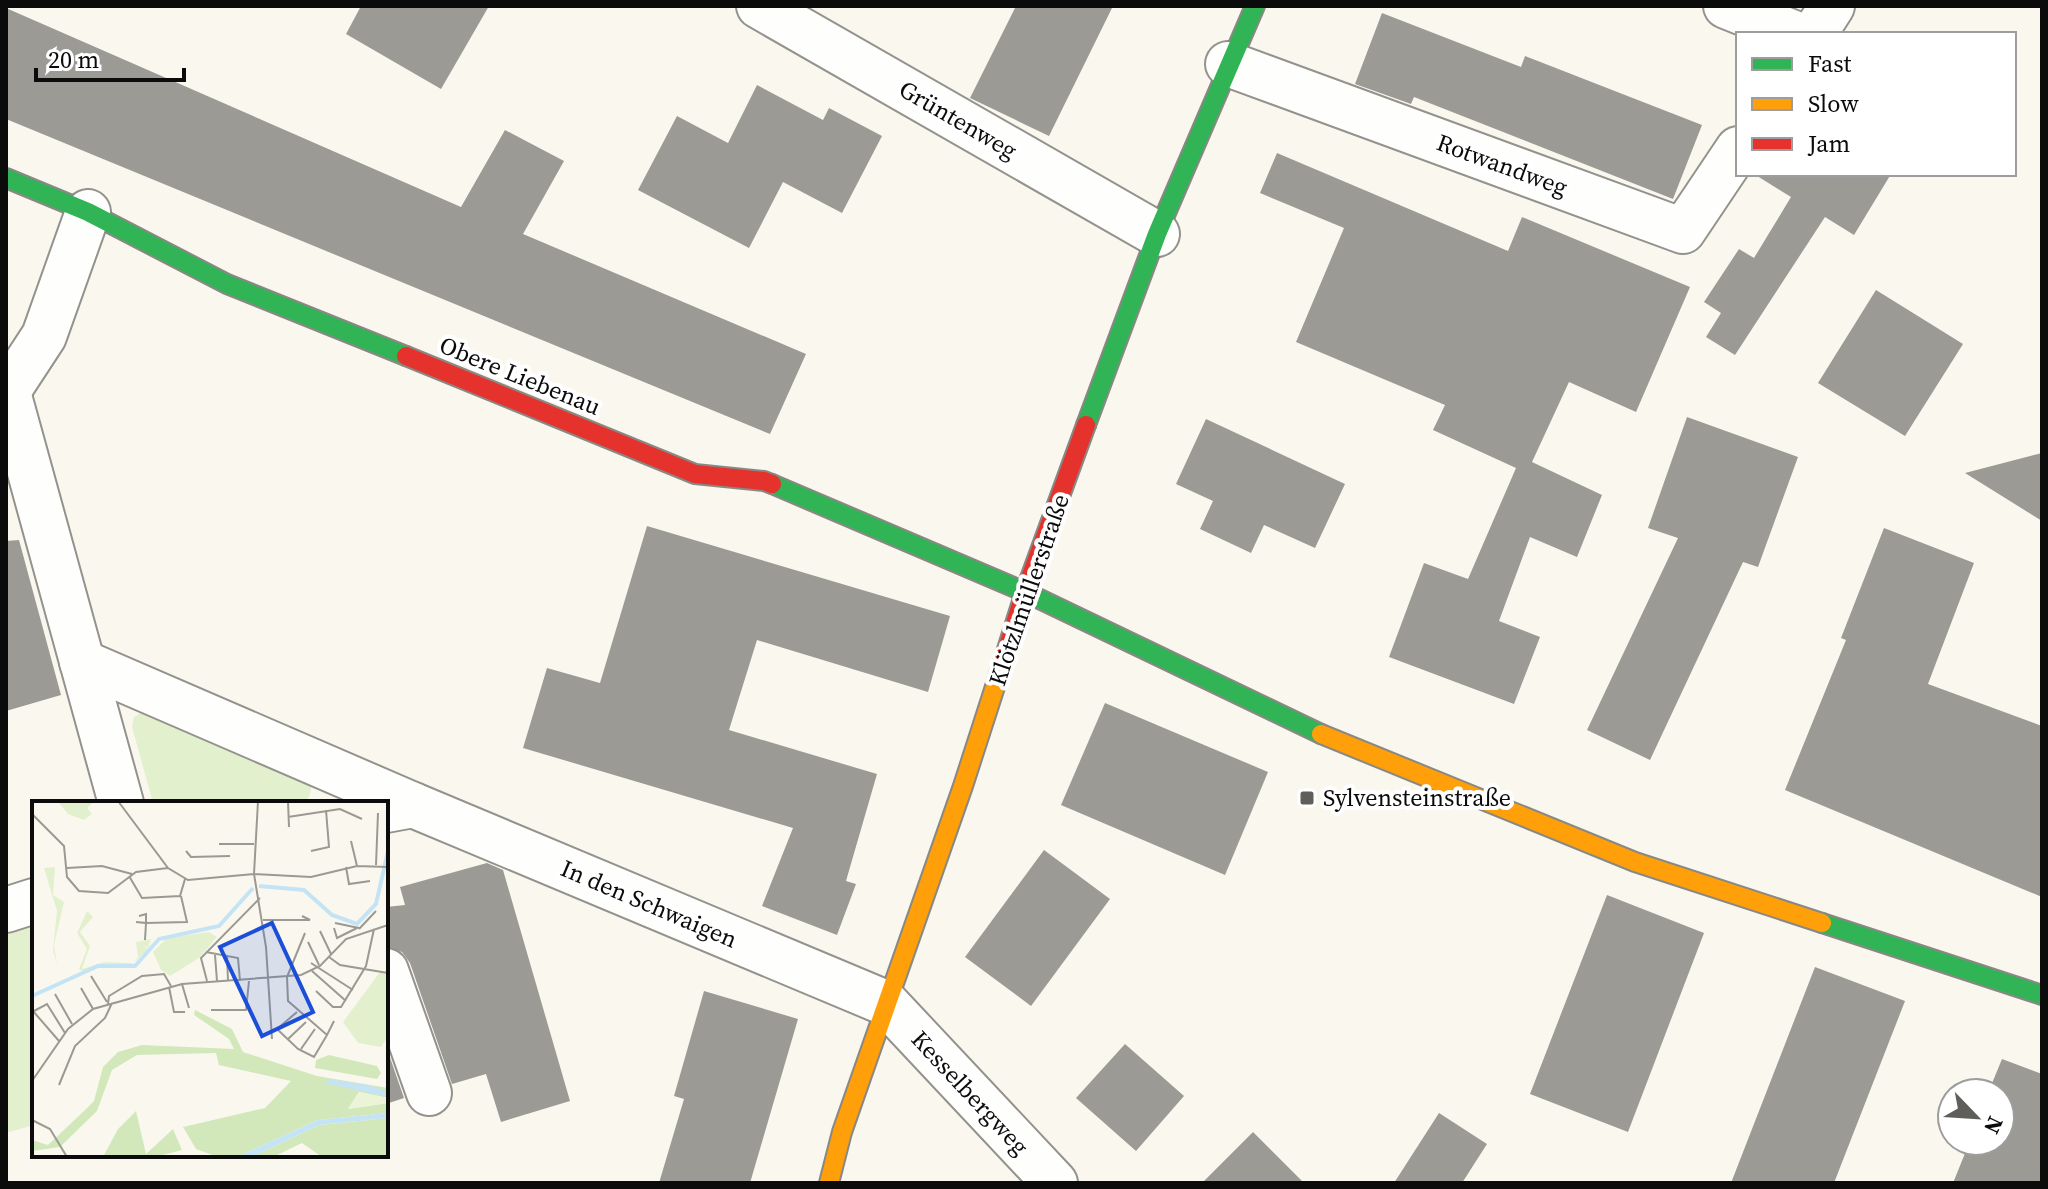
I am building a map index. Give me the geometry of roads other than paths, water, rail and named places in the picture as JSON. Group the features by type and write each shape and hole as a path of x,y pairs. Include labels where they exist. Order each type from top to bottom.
{"street":[{"name":"Grüntenweg","path":"759,6 1157,234"},
{"name":"Klötzlmüllerstraße","path":"829,1183 842,1132 963,786 1025,592 1157,234 1255,6"},
{"path":"1726,6 1791,32"},
{"path":"1815,32 1832,6"},
{"name":"Rotwandweg","path":"1228,64 1683,231 1736,152"},
{"name":"Obere Liebenau","path":"6,178 88,212 227,284 695,474 764,481 1025,592"},
{"path":"88,212 44,336 7,388 120,801"},
{"path":"1025,592 1338,742 1635,862 2042,995"},
{"name":"In den Schwaigen","path":"82,662 384,801"},
{"name":"In den Schwaigen","path":"399,808 886,1003"},
{"path":"6,910 32,902"},
{"path":"388,977 429,1093"},
{"name":"Kesselbergweg","path":"886,1003 1055,1183"}],"place":[{"name":"Sylvensteinstraße","path":"1307,798"}]}
